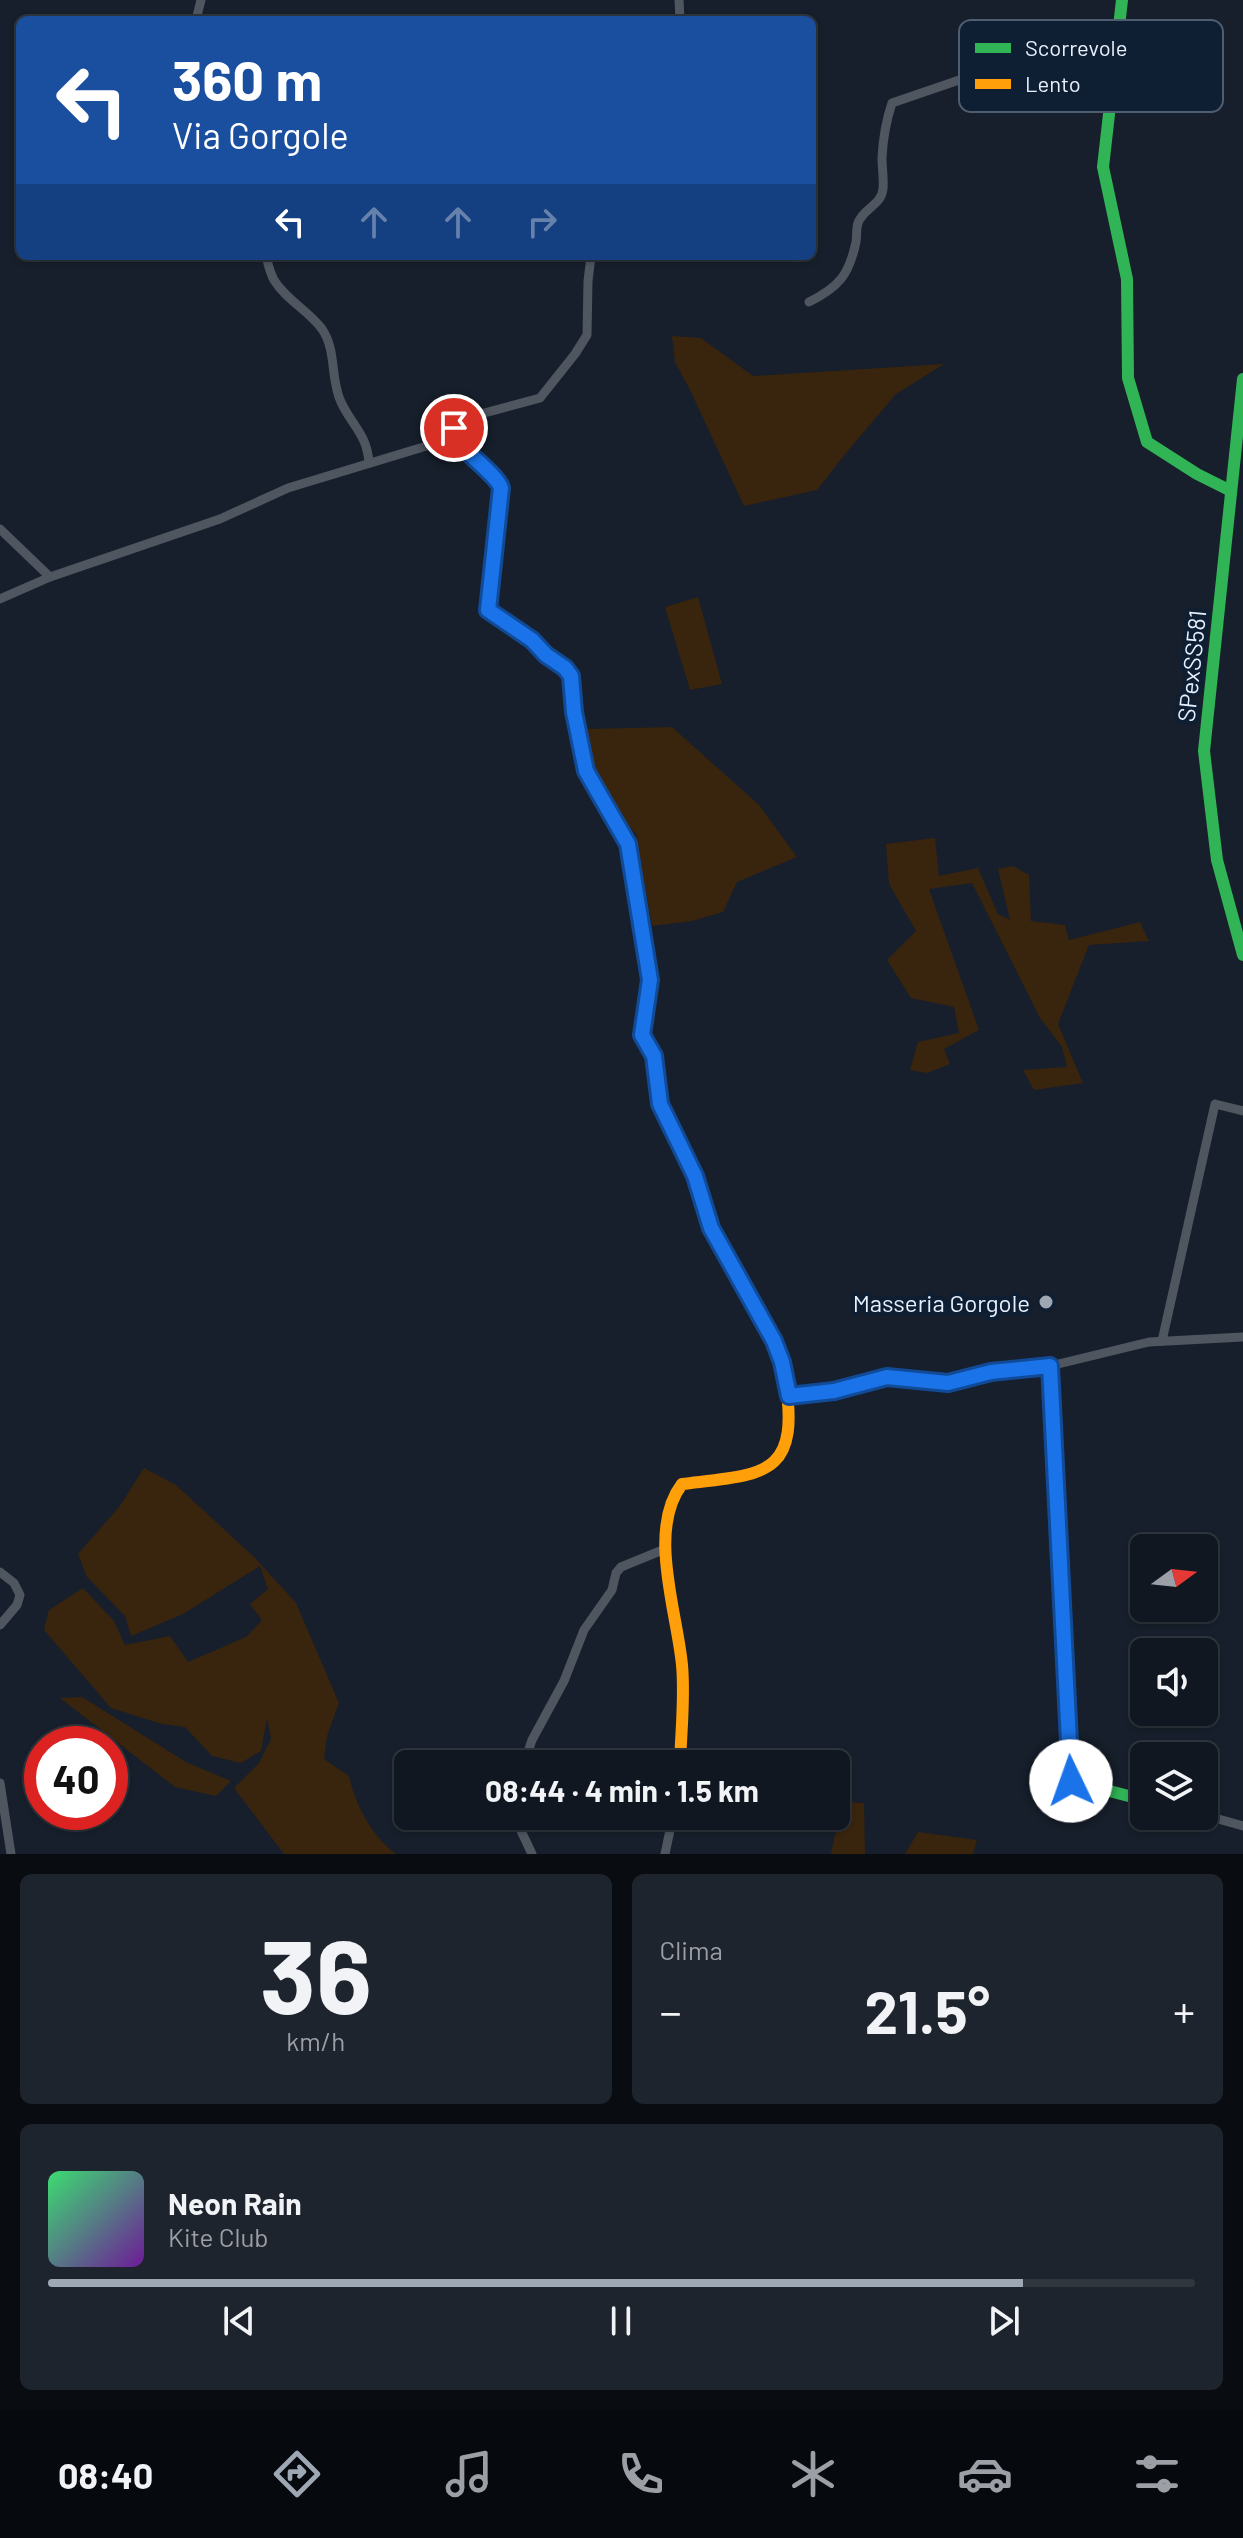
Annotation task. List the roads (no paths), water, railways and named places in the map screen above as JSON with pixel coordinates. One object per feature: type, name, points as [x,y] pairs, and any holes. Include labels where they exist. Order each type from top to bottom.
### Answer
[{"type":"street","points":[[1120,20],[1122,0]]},
{"type":"street","points":[[809,302],[832,291],[841,280],[852,255],[858,222],[865,212],[879,202],[883,190],[884,133],[892,103],[959,80]]},
{"type":"street","points":[[1110,112],[1103,167],[1127,279],[1128,378],[1147,442],[1197,474],[1231,491]]},
{"type":"street","points":[[267,260],[273,279],[325,333],[332,351],[341,401],[366,441],[369,463]]},
{"type":"street","points":[[591,260],[587,335],[575,354],[540,398],[461,421],[454,428],[453,438],[479,466],[495,476],[501,488],[488,610],[532,640],[571,676],[574,712],[586,771],[628,844],[650,980],[642,1035],[654,1056],[660,1104],[695,1176],[711,1228],[774,1341],[789,1396],[789,1428],[775,1463],[754,1475],[682,1484],[676,1488],[667,1512],[665,1549],[683,1667],[680,1750]]},
{"type":"street","name":"SPexSS581","points":[[1243,379],[1204,751],[1217,860],[1243,955]]},
{"type":"street","points":[[0,599],[50,577],[220,519],[288,488],[453,438]]},
{"type":"street","points":[[0,529],[50,577]]},
{"type":"street","points":[[1162,1341],[1215,1104],[1243,1111]]},
{"type":"street","points":[[789,1396],[834,1391],[887,1377],[948,1383],[991,1372],[1050,1366],[1162,1341],[1243,1337]]},
{"type":"street","points":[[1050,1366],[1071,1781],[1130,1796]]},
{"type":"street","points":[[529,1750],[564,1681],[584,1630],[612,1590],[616,1573],[621,1567],[665,1549]]},
{"type":"street","points":[[0,1572],[14,1583],[20,1595],[17,1605],[0,1625]]},
{"type":"street","points":[[0,1783],[11,1854]]},
{"type":"street","points":[[1218,1819],[1243,1826]]},
{"type":"street","points":[[521,1830],[532,1854]]},
{"type":"street","points":[[665,1854],[670,1830]]},
{"type":"place","name":"Masseria Gorgole","points":[[1046,1302]]}]
